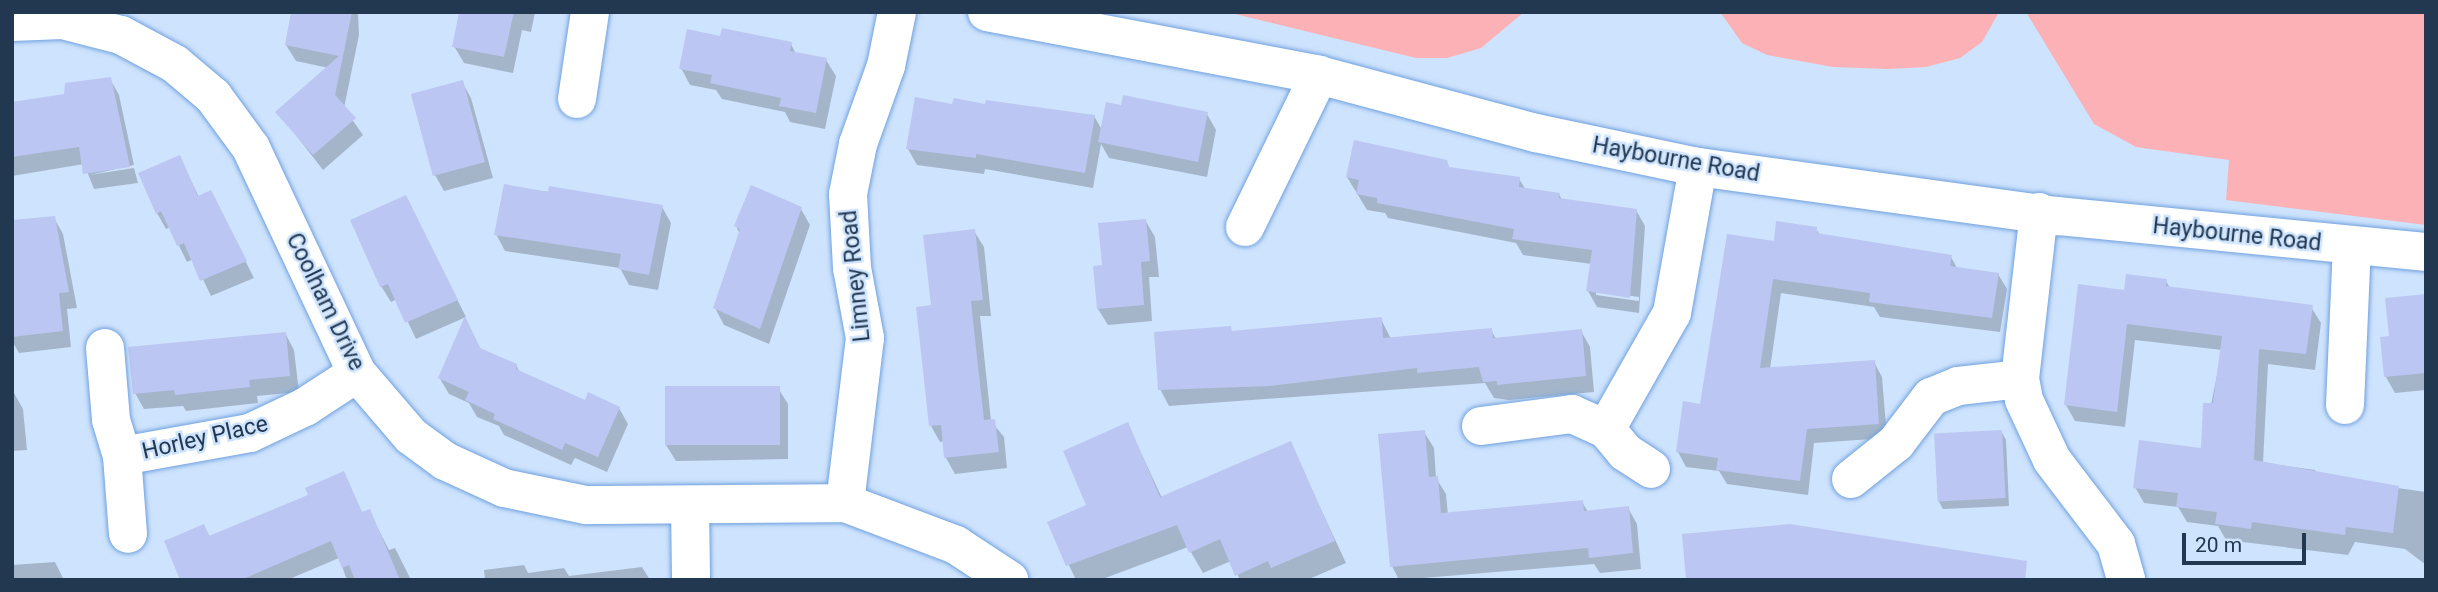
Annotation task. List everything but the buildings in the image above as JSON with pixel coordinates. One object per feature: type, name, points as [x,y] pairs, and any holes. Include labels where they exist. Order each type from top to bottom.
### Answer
[{"type":"street","points":[[577,99],[590,12]]},
{"type":"street","name":"Limney Road","points":[[845,503],[865,338],[852,268],[848,194],[858,144],[886,66],[897,12]]},
{"type":"street","name":"Haybourne Road","points":[[987,12],[1319,75],[1536,133],[1698,167],[2039,212],[2352,247],[2426,252]]},
{"type":"street","name":"Coolham Drive","points":[[12,22],[63,20],[121,36],[175,64],[214,96],[251,148],[357,373],[411,436],[430,451],[504,488],[586,505],[845,503],[957,545],[1009,580]]},
{"type":"street","points":[[1245,227],[1319,75]]},
{"type":"street","points":[[1606,429],[1672,313],[1698,167]]},
{"type":"street","points":[[2039,212],[2020,379],[2027,415],[2041,441],[2116,544],[2126,580]]},
{"type":"street","name":"Haybourne Road","points":[[2345,405],[2352,247]]},
{"type":"street","name":"Horley Place","points":[[105,348],[111,419],[122,456],[128,534]]},
{"type":"street","name":"Horley Place","points":[[122,456],[250,433],[305,407],[357,373]]},
{"type":"street","points":[[1852,479],[1896,443],[1931,397],[1958,386],[2020,379]]},
{"type":"street","points":[[1481,426],[1572,414],[1606,429],[1625,452],[1651,469]]},
{"type":"street","points":[[690,505],[691,580]]},
{"type":"shaded area","points":[[1227,12],[1524,12],[1481,48],[1447,58],[1416,58]]},
{"type":"shaded area","points":[[1720,12],[1999,12],[1982,42],[1960,58],[1926,67],[1888,69],[1833,67],[1767,55],[1742,43]]},
{"type":"shaded area","points":[[2026,12],[2426,12],[2426,225],[2226,200],[2229,160],[2136,147],[2094,124]]}]
